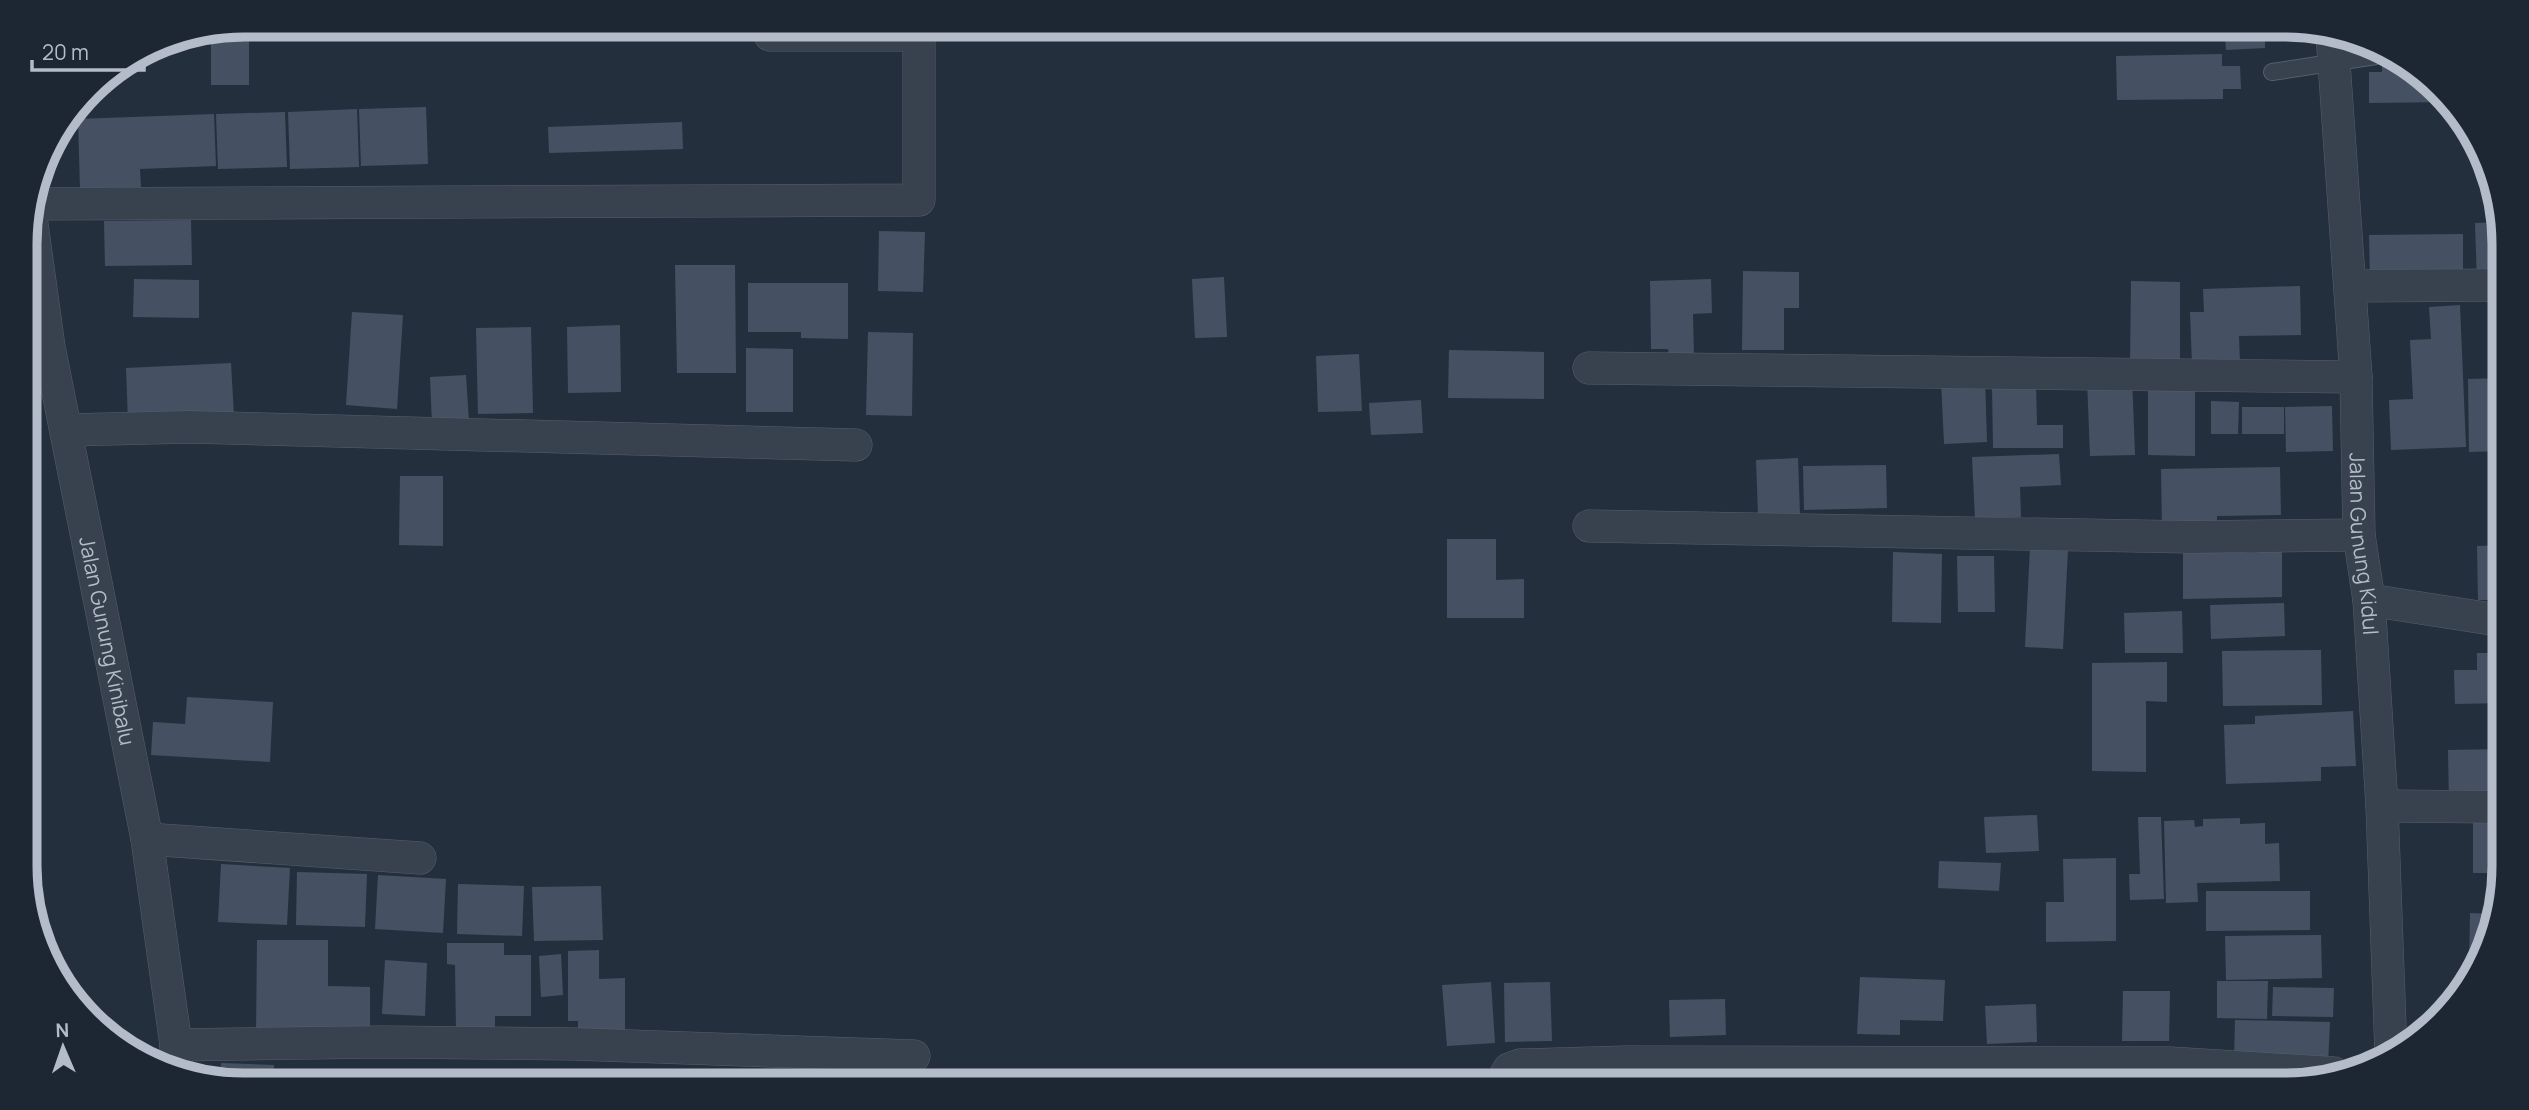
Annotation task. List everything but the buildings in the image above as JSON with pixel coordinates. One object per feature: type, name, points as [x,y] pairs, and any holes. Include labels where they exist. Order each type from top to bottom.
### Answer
[{"type":"street","points":[[41,204],[919,200],[919,37]]},
{"type":"street","name":"Jalan Gunung Kidul","points":[[2333,48],[2356,377],[2359,535],[2369,600],[2382,806],[2391,1044]]},
{"type":"street","name":"Jalan Gunung Kinibalu","points":[[37,251],[44,292],[48,347],[67,430],[146,839],[176,1059]]},
{"type":"street","points":[[2350,286],[2492,285]]},
{"type":"street","points":[[1589,368],[2356,377]]},
{"type":"street","points":[[67,430],[190,427],[856,445]]},
{"type":"street","points":[[1589,526],[2191,537],[2359,535]]},
{"type":"street","points":[[2369,600],[2492,619]]},
{"type":"street","points":[[2382,806],[2492,807]]},
{"type":"street","points":[[146,839],[420,858]]},
{"type":"street","points":[[176,1059],[382,1042],[573,1044],[914,1056]]},
{"type":"street","points":[[1507,1073],[1509,1069],[1520,1065],[1626,1062],[2170,1063],[2309,1071]]},
{"type":"lane","points":[[2272,72],[2333,48],[2367,54]]}]
